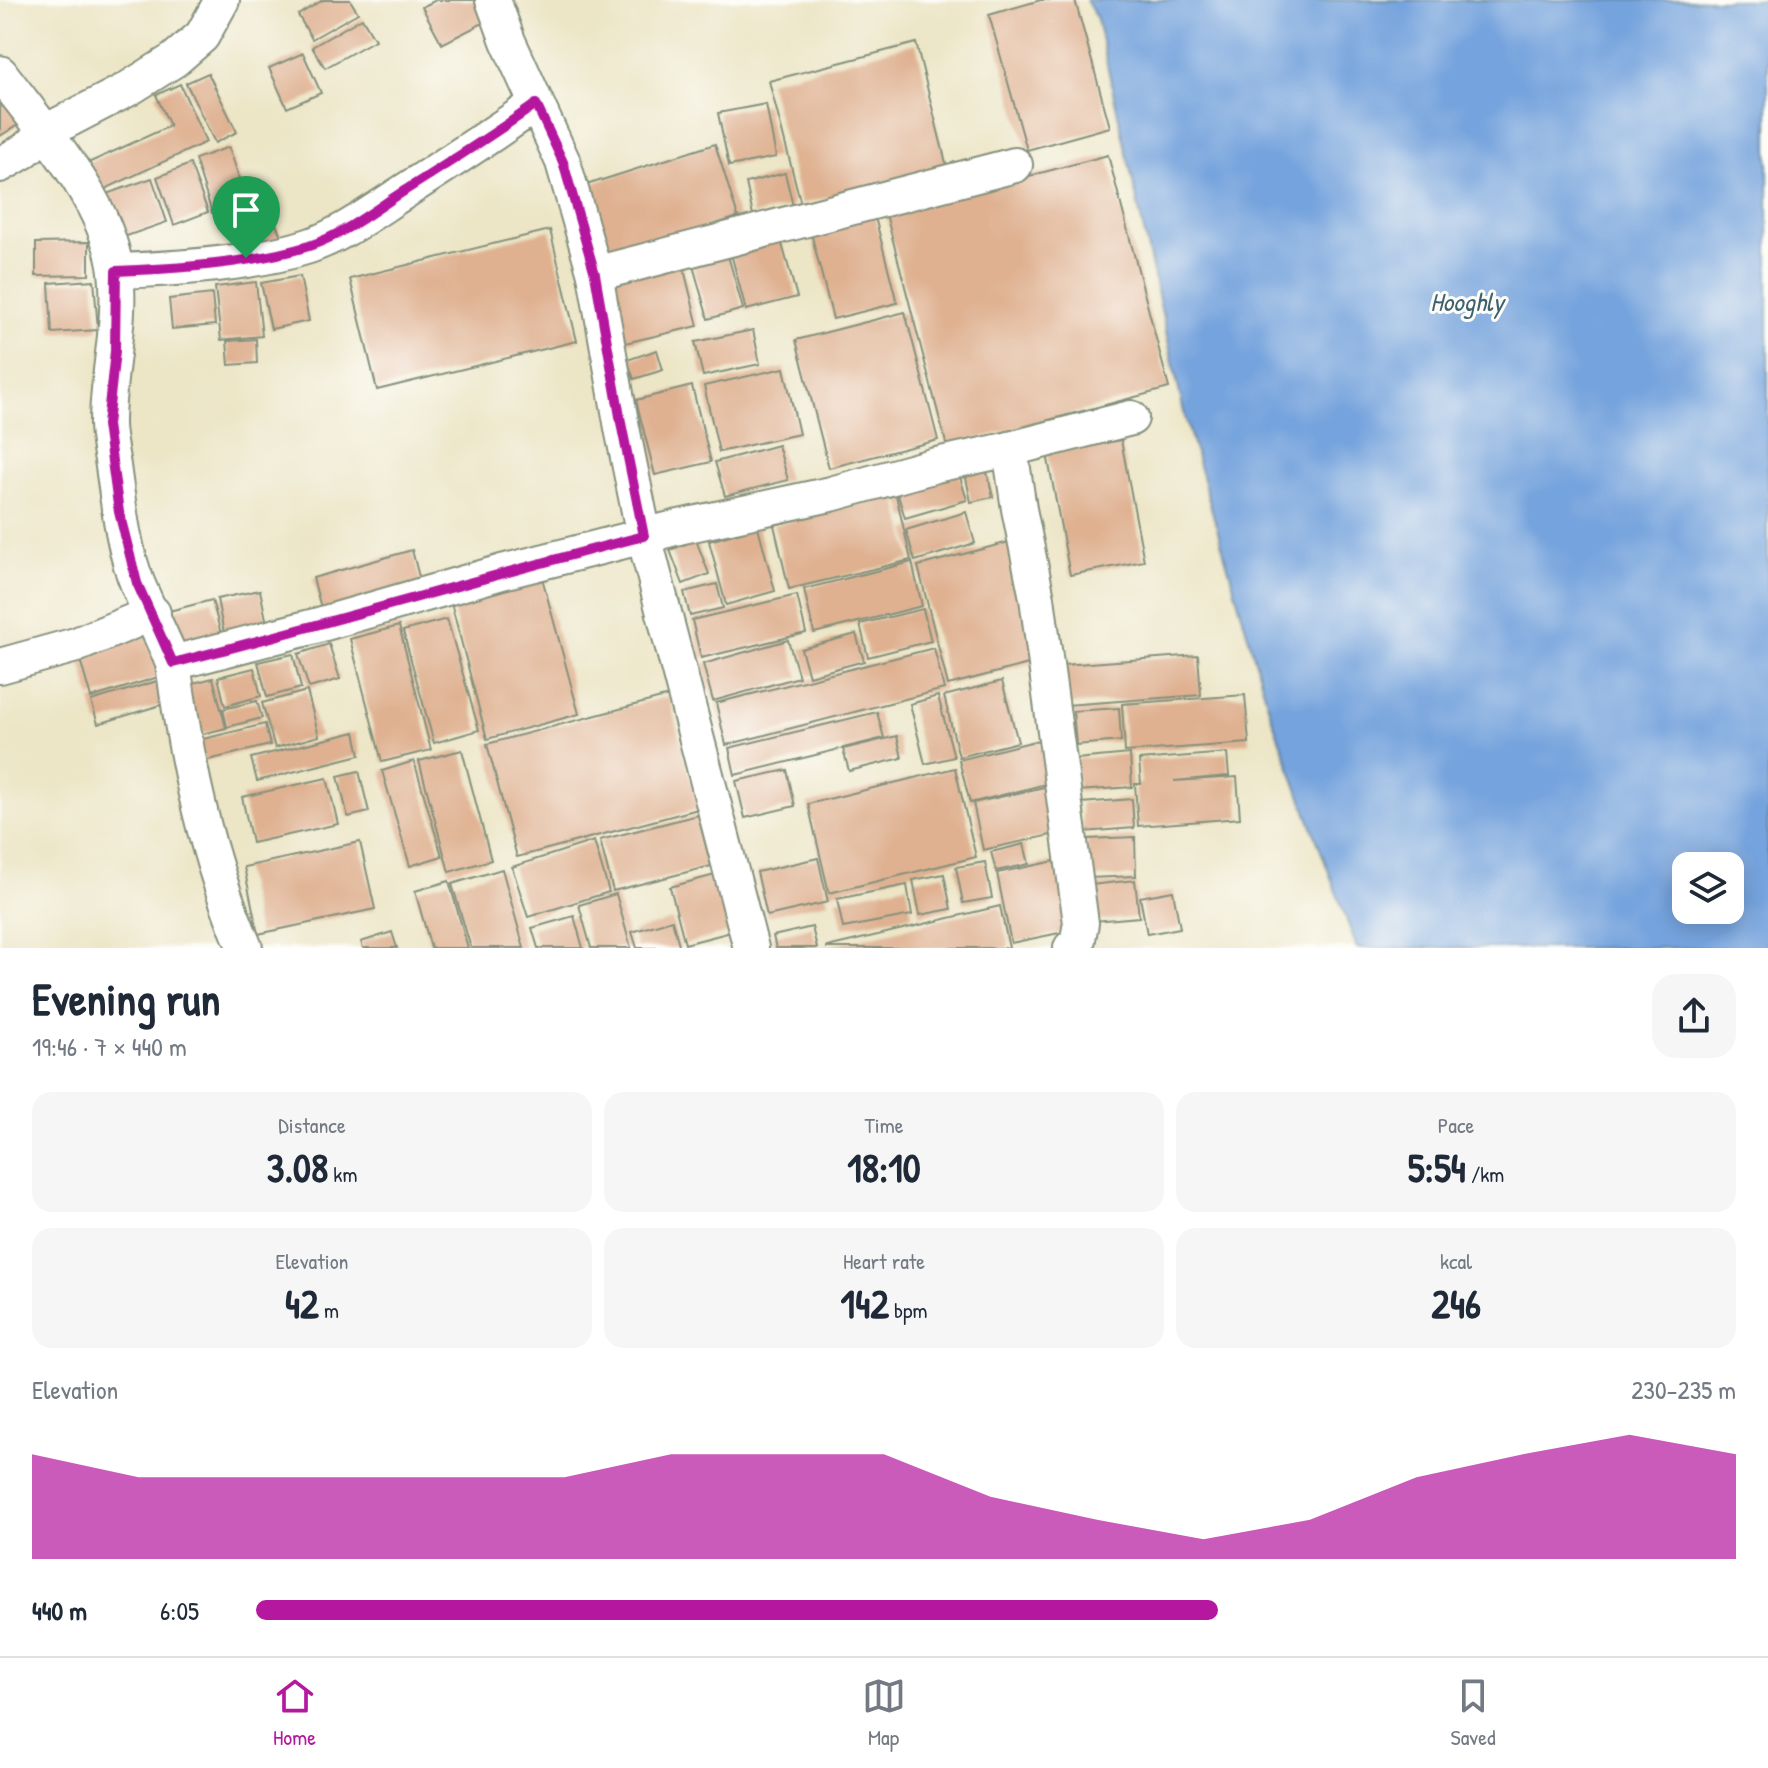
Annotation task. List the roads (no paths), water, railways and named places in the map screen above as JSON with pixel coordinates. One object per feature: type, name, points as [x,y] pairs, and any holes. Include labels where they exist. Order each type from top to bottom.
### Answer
[{"type":"street","points":[[0,165],[24,151],[47,131],[128,89],[174,60],[202,36],[222,0]]},
{"type":"street","points":[[493,0],[563,162],[595,274],[644,536],[751,948]]},
{"type":"street","points":[[0,73],[47,131],[95,210],[116,271],[115,351],[107,425],[119,512],[137,583],[173,663],[179,711],[206,839],[231,916],[245,948]]},
{"type":"street","points":[[116,271],[165,269],[310,246],[354,223],[480,144],[536,104]]},
{"type":"street","points":[[595,274],[1015,165]]},
{"type":"street","points":[[173,663],[329,623],[502,572],[831,494],[1131,418]]},
{"type":"street","points":[[1010,449],[1037,598],[1081,923],[1077,944],[1071,948]]},
{"type":"street","points":[[0,666],[76,645],[153,613]]},
{"type":"water","name":"Hooghly","points":[[1086,0],[1768,0],[1768,948],[1357,948],[1272,719],[1185,417],[1097,19]]}]
